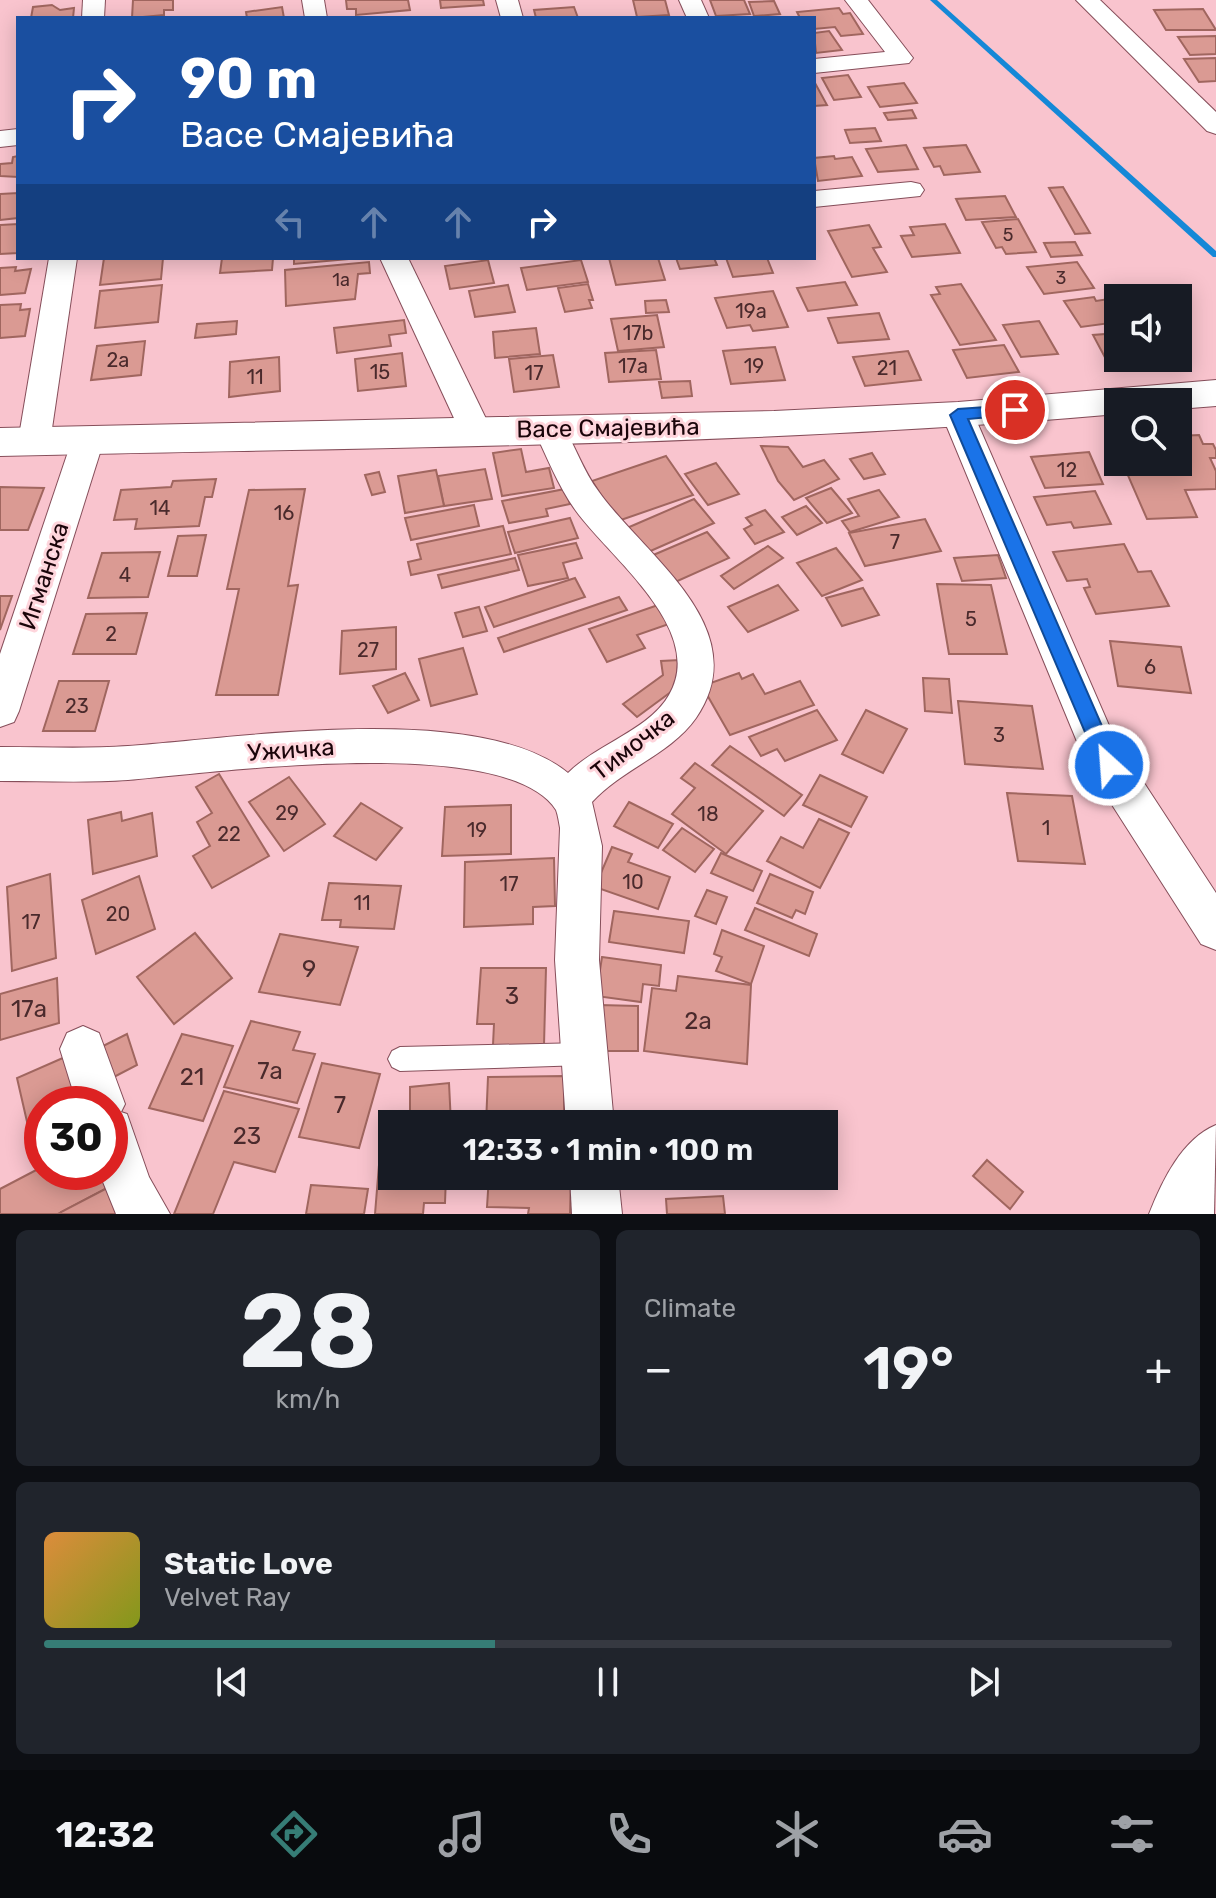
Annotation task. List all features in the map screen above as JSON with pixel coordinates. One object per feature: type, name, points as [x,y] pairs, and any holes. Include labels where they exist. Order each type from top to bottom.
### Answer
[{"type":"street","points":[[816,66],[901,58],[856,0]]},
{"type":"street","points":[[1087,0],[1216,126]]},
{"type":"street","points":[[816,199],[911,190]]},
{"type":"street","points":[[17,442],[62,260]]},
{"type":"street","points":[[395,260],[475,429]]},
{"type":"street","name":"Васе Смајевића","points":[[17,442],[475,429],[550,430],[958,415],[1216,393]]},
{"type":"street","points":[[958,415],[1098,744],[1128,797],[1216,930]]},
{"type":"street","name":"Тимочка","points":[[550,430],[587,501],[669,598],[689,626],[698,650],[695,675],[684,704],[665,725],[600,768],[570,798],[579,821],[576,935],[589,1110]]},
{"type":"street","name":"Игманска","points":[[0,711],[88,440]]},
{"type":"street","name":"Ужичка","points":[[0,764],[127,763],[371,745],[452,751],[509,763],[545,775],[570,798]]},
{"type":"street","points":[[83,1049],[95,1086]]},
{"type":"street","points":[[1179,1214],[1216,1155]]},
{"type":"street","points":[[128,1187],[145,1214]]},
{"type":"street","points":[[595,1190],[597,1214]]},
{"type":"lane","points":[[400,1059],[584,1054]]},
{"type":"building","points":[[133,0],[173,0],[173,10],[164,10],[164,15],[132,16]]},
{"type":"building","points":[[346,0],[408,0],[410,10],[356,15],[356,9],[347,9]]},
{"type":"building","points":[[440,0],[483,0],[484,5],[441,8]]},
{"type":"building","points":[[633,0],[665,0],[669,15],[637,16]]},
{"type":"building","points":[[710,0],[744,0],[750,14],[716,16]]},
{"type":"building","points":[[774,1],[780,14],[754,16],[749,2]]},
{"type":"building","points":[[52,5],[60,10],[74,8],[73,16],[31,16],[33,7]]},
{"type":"building","points":[[282,7],[284,16],[247,16],[246,12]]},
{"type":"building","points":[[574,7],[577,16],[536,16],[534,10]]},
{"type":"building","points":[[839,8],[843,14],[850,13],[863,34],[841,36],[835,27],[816,29],[816,16],[799,16],[797,12]]},
{"type":"building","points":[[1203,9],[1216,30],[1166,30],[1154,10]]},
{"type":"building","points":[[829,31],[842,50],[816,53],[816,33]]},
{"type":"building","points":[[1216,36],[1216,54],[1190,55],[1178,37]]},
{"type":"building","points":[[1216,58],[1216,81],[1199,82],[1184,59]]},
{"type":"building","points":[[848,75],[861,97],[834,100],[822,78]]},
{"type":"building","points":[[904,83],[917,103],[880,107],[868,87]]},
{"type":"building","points":[[816,85],[827,105],[816,106]]},
{"type":"building","points":[[912,110],[916,118],[888,120],[884,113]]},
{"type":"building","points":[[875,128],[881,141],[850,143],[845,130]]},
{"type":"building","points":[[906,145],[918,169],[878,172],[866,149]]},
{"type":"building","points":[[966,145],[980,172],[944,175],[940,166],[934,167],[924,148]]},
{"type":"building","points":[[16,156],[16,177],[0,176],[0,164],[12,163]]},
{"type":"building","points":[[852,157],[862,176],[818,181],[816,158]]},
{"type":"building","points":[[1063,187],[1090,233],[1075,234],[1049,188]]},
{"type":"building","points":[[16,193],[16,218],[0,220],[0,194]]},
{"type":"building","points":[[1005,196],[1016,217],[966,220],[956,199]]},
{"type":"building","points":[[1018,219],[1036,252],[1006,254],[1002,247],[996,248],[982,222]]},
{"type":"building","points":[[16,224],[16,253],[0,254],[0,225]]},
{"type":"building","points":[[945,224],[960,253],[912,257],[901,236],[914,235],[910,227]]},
{"type":"building","points":[[869,225],[881,247],[873,248],[887,272],[852,277],[828,231]]},
{"type":"building","points":[[1075,242],[1082,255],[1051,257],[1044,243]]},
{"type":"building","points":[[104,260],[163,260],[161,279],[100,285]]},
{"type":"building","points":[[222,260],[273,260],[272,270],[220,273]]},
{"type":"building","points":[[294,260],[337,260],[294,264]]},
{"type":"building","points":[[488,260],[494,283],[450,289],[445,266]]},
{"type":"building","points":[[581,260],[588,282],[527,290],[521,268]]},
{"type":"building","points":[[610,260],[659,260],[665,280],[616,285]]},
{"type":"building","points":[[677,260],[715,260],[717,265],[680,269]]},
{"type":"building","points":[[727,260],[768,260],[773,273],[733,277]]},
{"type":"building","points":[[369,262],[370,273],[358,274],[355,299],[286,306],[285,270]]},
{"type":"building","points":[[1077,262],[1094,288],[1044,294],[1027,267]]},
{"type":"building","points":[[16,267],[15,271],[31,269],[25,293],[0,295],[0,268]]},
{"type":"building","points":[[845,282],[857,305],[808,311],[797,288]]},
{"type":"building","points":[[588,284],[592,308],[565,312],[558,288]]},
{"type":"building","points":[[961,284],[996,340],[960,345],[931,295],[940,294],[936,287]]},
{"type":"building","points":[[162,285],[158,322],[95,328],[100,291]]},
{"type":"building","points":[[508,285],[515,312],[475,317],[469,291]]},
{"type":"building","points":[[773,291],[788,327],[753,331],[750,325],[727,328],[715,298]]},
{"type":"building","points":[[1094,297],[1096,301],[1104,300],[1104,324],[1081,327],[1064,301]]},
{"type":"building","points":[[666,300],[669,312],[646,313],[645,301]]},
{"type":"building","points":[[21,304],[20,310],[30,309],[25,336],[0,338],[0,305]]},
{"type":"building","points":[[879,313],[889,339],[838,343],[828,318]]},
{"type":"building","points":[[657,315],[664,347],[618,351],[611,319]]},
{"type":"building","points":[[404,320],[406,333],[389,335],[391,346],[337,353],[334,328]]},
{"type":"building","points":[[237,321],[236,334],[195,338],[197,324]]},
{"type":"building","points":[[1039,321],[1058,354],[1021,357],[1003,325]]},
{"type":"building","points":[[536,328],[540,354],[495,358],[493,332]]},
{"type":"building","points":[[1104,334],[1104,356],[1093,335]]},
{"type":"building","points":[[145,341],[141,375],[91,380],[97,346]]},
{"type":"building","points":[[1004,345],[1019,372],[967,378],[953,350]]},
{"type":"building","points":[[775,347],[785,380],[731,384],[723,351]]},
{"type":"building","points":[[656,350],[661,379],[609,382],[605,353]]},
{"type":"building","points":[[908,351],[921,380],[865,386],[853,357]]},
{"type":"building","points":[[402,353],[406,386],[358,391],[355,359]]},
{"type":"building","points":[[553,355],[559,387],[514,392],[509,359]]},
{"type":"building","points":[[279,357],[280,391],[229,397],[230,362]]},
{"type":"building","points":[[690,381],[692,396],[662,398],[659,382]]},
{"type":"building","points":[[1192,435],[1199,435],[1203,444],[1213,444],[1216,450],[1216,458],[1210,458],[1216,471],[1216,489],[1185,490],[1197,517],[1147,519],[1128,476],[1192,476]]},
{"type":"building","points":[[761,446],[788,447],[803,467],[824,460],[839,479],[794,500],[778,481]]},
{"type":"building","points":[[521,449],[526,472],[549,468],[554,488],[502,496],[493,453]]},
{"type":"building","points":[[1089,452],[1103,484],[1045,488],[1031,457]]},
{"type":"building","points":[[872,453],[885,474],[864,479],[850,459]]},
{"type":"building","points":[[666,456],[693,495],[618,521],[592,481]]},
{"type":"building","points":[[716,463],[739,494],[708,505],[685,474]]},
{"type":"building","points":[[485,469],[492,499],[444,506],[438,476]]},
{"type":"building","points":[[436,470],[444,506],[405,513],[398,476]]},
{"type":"building","points":[[379,472],[385,492],[372,495],[365,475]]},
{"type":"building","points":[[216,479],[212,497],[205,497],[199,526],[135,529],[137,519],[114,520],[121,490],[171,487],[173,481]]},
{"type":"building","points":[[0,487],[44,488],[28,530],[0,530]]},
{"type":"building","points":[[831,488],[852,513],[827,523],[806,498]]},
{"type":"building","points":[[305,489],[288,586],[298,585],[278,695],[216,695],[239,589],[227,589],[249,490]]},
{"type":"building","points":[[565,489],[570,504],[546,509],[548,516],[509,523],[502,501]]},
{"type":"building","points":[[879,490],[899,517],[850,532],[842,521],[859,516],[848,499]]},
{"type":"building","points":[[1095,491],[1111,524],[1074,528],[1071,522],[1047,525],[1034,497]]},
{"type":"building","points":[[694,499],[714,523],[646,553],[627,528]]},
{"type":"building","points":[[474,505],[479,526],[411,540],[405,518]]},
{"type":"building","points":[[806,506],[822,523],[797,535],[782,517]]},
{"type":"building","points":[[765,510],[784,532],[755,544],[744,529],[752,525],[746,518]]},
{"type":"building","points":[[570,518],[578,538],[515,553],[508,532]]},
{"type":"building","points":[[925,519],[941,551],[865,566],[849,533]]},
{"type":"building","points":[[503,526],[511,554],[411,575],[408,562],[421,559],[417,544]]},
{"type":"building","points":[[707,532],[729,558],[673,583],[651,556]]},
{"type":"building","points":[[206,535],[197,576],[168,576],[178,536]]},
{"type":"building","points":[[576,543],[582,558],[563,563],[568,578],[528,586],[518,555]]},
{"type":"building","points":[[1124,544],[1138,572],[1151,571],[1169,606],[1096,614],[1084,588],[1090,587],[1087,579],[1067,581],[1053,552]]},
{"type":"building","points":[[768,546],[783,558],[734,589],[721,576]]},
{"type":"building","points":[[836,548],[862,580],[822,596],[797,563]]},
{"type":"building","points":[[160,552],[148,597],[88,598],[102,553]]},
{"type":"building","points":[[998,555],[1006,578],[962,581],[954,558]]},
{"type":"building","points":[[515,558],[519,570],[442,588],[438,575]]},
{"type":"building","points":[[575,578],[585,597],[494,627],[485,607]]},
{"type":"building","points":[[937,584],[991,585],[1007,654],[949,654]]},
{"type":"building","points":[[778,585],[798,610],[748,632],[728,607]]},
{"type":"building","points":[[863,588],[879,615],[842,626],[826,598]]},
{"type":"building","points":[[0,596],[12,596],[0,630]]},
{"type":"building","points":[[619,597],[627,610],[504,652],[498,638]]},
{"type":"building","points":[[658,605],[669,624],[637,635],[645,648],[607,662],[589,629]]},
{"type":"building","points":[[479,607],[487,631],[463,637],[455,613]]},
{"type":"building","points":[[147,613],[136,654],[73,654],[86,614]]},
{"type":"building","points":[[396,627],[396,669],[340,674],[342,631]]},
{"type":"building","points":[[1110,641],[1181,647],[1191,693],[1118,686]]},
{"type":"building","points":[[463,648],[477,694],[431,706],[419,659]]},
{"type":"building","points":[[680,660],[683,683],[637,717],[623,704],[663,675],[661,661]]},
{"type":"building","points":[[405,673],[419,700],[388,713],[373,686]]},
{"type":"building","points":[[739,673],[742,679],[753,674],[765,694],[800,681],[814,705],[730,735],[702,686]]},
{"type":"building","points":[[923,678],[949,679],[952,713],[925,711]]},
{"type":"building","points":[[59,681],[109,681],[95,731],[43,731]]},
{"type":"building","points":[[958,701],[1032,706],[1043,769],[965,764]]},
{"type":"building","points":[[817,710],[837,740],[785,761],[777,749],[761,756],[749,737]]},
{"type":"building","points":[[866,710],[907,729],[883,773],[842,754]]},
{"type":"building","points":[[730,746],[802,795],[784,816],[712,765]]},
{"type":"building","points":[[695,763],[763,811],[726,854],[672,814],[695,788],[681,778]]},
{"type":"building","points":[[219,774],[269,856],[212,888],[193,856],[210,846],[197,822],[212,813],[196,787]]},
{"type":"building","points":[[820,775],[867,797],[851,827],[803,805]]},
{"type":"building","points":[[289,777],[325,824],[284,851],[249,802]]},
{"type":"building","points":[[1007,793],[1072,796],[1085,864],[1018,861]]},
{"type":"building","points":[[629,802],[673,824],[658,848],[614,826]]},
{"type":"building","points":[[361,803],[402,828],[376,860],[334,836]]},
{"type":"building","points":[[511,805],[511,854],[442,856],[445,807]]},
{"type":"building","points":[[121,812],[122,821],[152,813],[157,856],[93,874],[88,820]]},
{"type":"building","points":[[819,819],[849,833],[820,888],[767,861],[781,837],[803,848]]},
{"type":"building","points":[[682,828],[714,849],[695,872],[663,850]]},
{"type":"building","points":[[612,847],[632,854],[628,862],[670,877],[658,909],[595,887]]},
{"type":"building","points":[[721,853],[762,871],[753,891],[711,873]]},
{"type":"building","points":[[554,858],[555,906],[533,907],[533,924],[464,927],[465,862]]},
{"type":"building","points":[[50,874],[56,958],[12,971],[7,887]]},
{"type":"building","points":[[770,874],[813,892],[805,914],[796,910],[792,918],[757,903]]},
{"type":"building","points":[[139,876],[155,929],[96,954],[82,900]]},
{"type":"building","points":[[329,883],[401,886],[394,929],[340,927],[341,920],[322,920]]},
{"type":"building","points":[[707,890],[727,897],[716,924],[695,916]]},
{"type":"building","points":[[755,908],[817,934],[809,956],[745,930]]},
{"type":"building","points":[[614,911],[689,921],[684,953],[609,942]]},
{"type":"building","points":[[722,930],[764,946],[751,984],[716,971],[722,957],[714,954]]},
{"type":"building","points":[[195,933],[232,978],[174,1024],[137,977]]},
{"type":"building","points":[[280,934],[358,947],[340,1005],[259,992]]},
{"type":"building","points":[[602,957],[661,965],[659,986],[643,984],[641,1002],[596,996]]},
{"type":"building","points":[[481,968],[546,968],[544,1045],[493,1045],[494,1024],[477,1024]]},
{"type":"building","points":[[678,976],[751,985],[747,1064],[644,1051],[652,988],[676,991]]},
{"type":"building","points":[[57,978],[59,1023],[0,1040],[0,994]]},
{"type":"building","points":[[599,1005],[638,1006],[638,1051],[597,1051]]},
{"type":"building","points":[[251,1021],[300,1032],[293,1050],[315,1054],[297,1103],[224,1087]]},
{"type":"building","points":[[127,1034],[137,1065],[110,1079],[99,1048]]},
{"type":"building","points":[[182,1034],[233,1046],[203,1121],[149,1108]]},
{"type":"building","points":[[72,1054],[80,1086],[24,1086],[24,1109],[17,1078]]},
{"type":"building","points":[[322,1063],[380,1074],[359,1148],[299,1137]]},
{"type":"building","points":[[564,1076],[564,1110],[487,1110],[488,1077]]},
{"type":"building","points":[[449,1083],[450,1110],[410,1110],[410,1087]]},
{"type":"building","points":[[224,1091],[299,1109],[275,1172],[234,1162],[213,1214],[174,1214]]},
{"type":"building","points":[[987,1160],[1023,1192],[1010,1209],[973,1176]]},
{"type":"building","points":[[24,1176],[24,1190],[103,1190],[58,1214],[0,1214],[0,1189]]},
{"type":"building","points":[[378,1177],[378,1190],[445,1190],[445,1203],[424,1203],[423,1214],[375,1214]]},
{"type":"building","points":[[311,1185],[368,1189],[364,1214],[306,1214]]},
{"type":"building","points":[[103,1190],[112,1190],[120,1214],[61,1214]]},
{"type":"building","points":[[488,1190],[571,1190],[570,1214],[528,1214],[529,1208],[487,1207]]},
{"type":"building","points":[[723,1196],[725,1214],[667,1214],[666,1199]]},
{"type":"waterway","points":[[933,0],[1216,255]]},
{"type":"route","points":[[1015,410],[958,415],[1109,765]]}]
